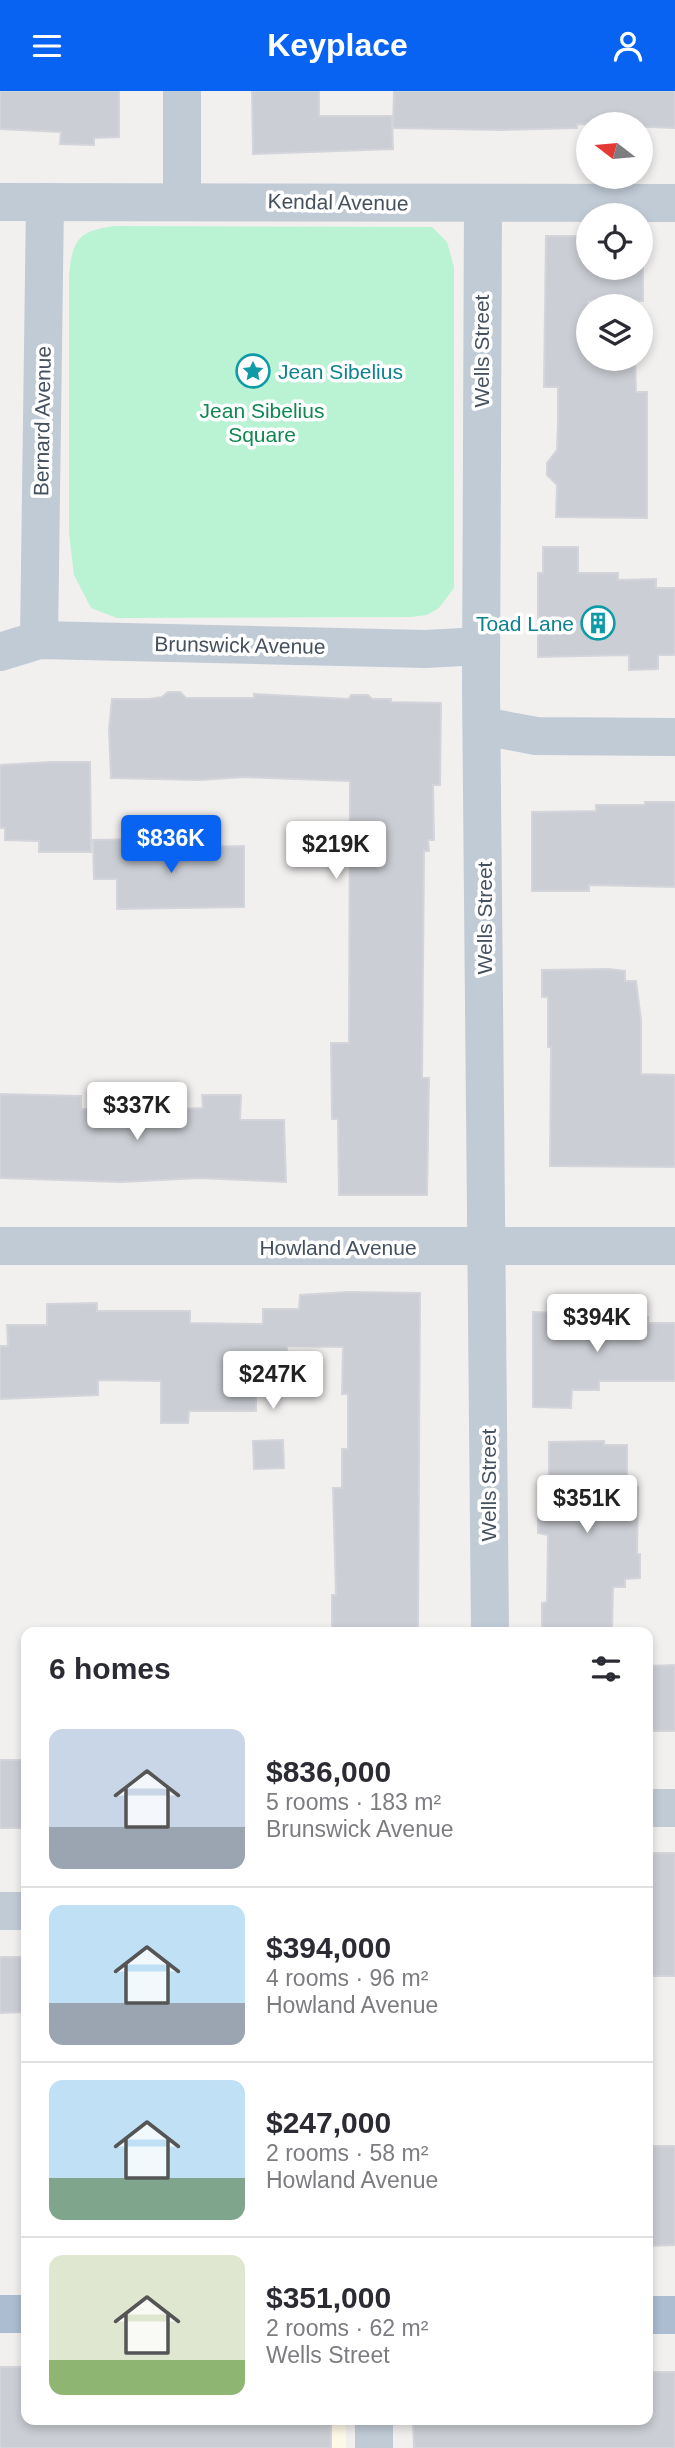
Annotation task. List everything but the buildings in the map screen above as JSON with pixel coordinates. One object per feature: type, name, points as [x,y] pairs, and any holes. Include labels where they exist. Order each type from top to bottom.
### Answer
[{"type":"main road","points":[[0,2314],[21,2314]]},
{"type":"main road","points":[[653,2315],[675,2315]]},
{"type":"street","points":[[182,91],[182,200]]},
{"type":"street","name":"Kendal Avenue","points":[[0,202],[182,200],[483,204],[675,203]]},
{"type":"street","name":"Bernard Avenue","points":[[39,640],[45,202]]},
{"type":"street","name":"Wells Street","points":[[483,204],[481,646],[490,1627]]},
{"type":"street","name":"Brunswick Avenue","points":[[0,652],[39,640],[412,648],[481,646]]},
{"type":"street","points":[[483,726],[536,736],[675,737]]},
{"type":"street","name":"Howland Avenue","points":[[0,1246],[675,1246]]},
{"type":"street","points":[[653,1808],[675,1808]]},
{"type":"street","points":[[0,1911],[21,1911]]},
{"type":"street","points":[[374,2425],[374,2448]]},
{"type":"shaded area","points":[[256,2425],[346,2425],[346,2448],[256,2448]]},
{"type":"green space","name":"Jean Sibelius Square","points":[[115,226],[432,227],[447,242],[454,267],[454,588],[439,608],[427,615],[411,617],[117,618],[91,608],[74,575],[69,534],[69,274],[73,252],[80,238],[93,231]]},
{"type":"place","name":"Jean Sibelius","points":[[253,371]]},
{"type":"place","name":"Toad Lane","points":[[598,623]]}]
